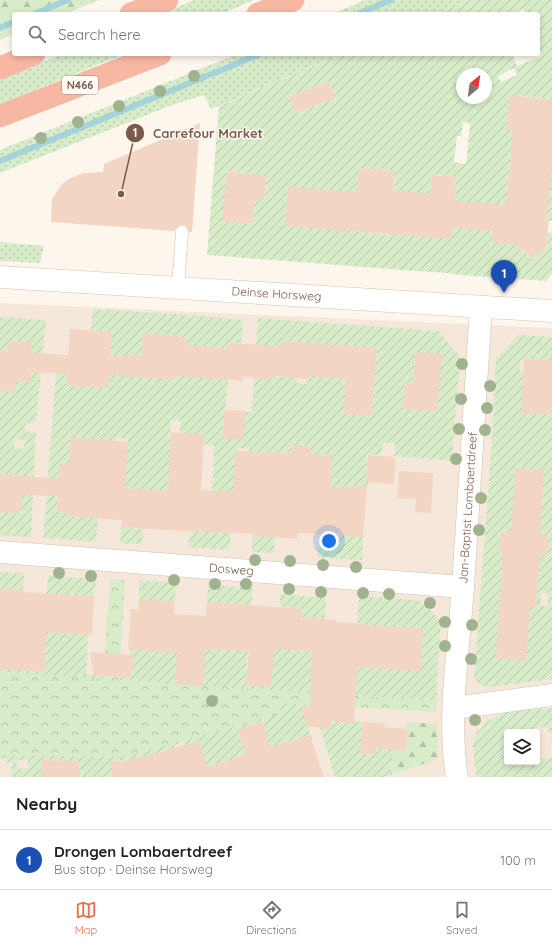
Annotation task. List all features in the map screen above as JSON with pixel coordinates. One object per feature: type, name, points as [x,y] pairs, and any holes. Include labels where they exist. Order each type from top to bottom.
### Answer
[{"type":"highway","points":[[136,12],[167,0]]},
{"type":"highway","points":[[263,12],[293,0]]},
{"type":"highway","points":[[0,68],[29,56]]},
{"type":"highway","name":"N466","points":[[0,116],[155,56]]},
{"type":"street","name":"Deinse Horsweg","points":[[0,277],[481,308],[552,311]]},
{"type":"street","name":"Jan-Baptist Lombaertdreef","points":[[452,776],[454,708],[481,308]]},
{"type":"street","name":"Dosweg","points":[[0,552],[463,587]]},
{"type":"street","points":[[454,708],[552,695]]},
{"type":"lane","points":[[178,288],[182,232]]},
{"type":"shaded area","points":[[0,303],[552,328],[552,777],[0,777]]},
{"type":"green space","points":[[0,0],[99,0],[70,12],[12,12],[12,35],[0,40]]},
{"type":"green space","points":[[194,0],[254,0],[226,12],[166,12]]},
{"type":"green space","points":[[365,0],[468,0],[440,12],[337,12]]},
{"type":"green space","points":[[468,0],[552,0],[552,100],[523,96],[510,98],[506,129],[552,135],[552,156],[511,152],[507,192],[552,173],[552,221],[496,214],[492,241],[508,244],[520,238],[519,250],[526,251],[529,256],[535,256],[537,252],[545,253],[547,239],[545,232],[551,233],[552,228],[552,274],[546,281],[207,255],[219,106],[336,56],[513,56],[517,66],[542,56],[540,50],[540,12],[524,12],[523,9],[516,12],[440,12]],"holes":[[[514,68],[517,75],[501,82],[498,76]],[[329,82],[335,98],[295,113],[289,96]],[[463,122],[470,123],[466,164],[454,162],[457,136],[461,136]],[[359,168],[395,171],[389,235],[354,231]],[[227,171],[247,173],[246,181],[254,175],[267,176],[264,199],[254,199],[252,224],[223,221]],[[432,175],[456,177],[450,239],[430,194]],[[288,187],[325,229],[286,226]]]},
{"type":"green space","points":[[58,56],[119,56],[0,104],[0,79]]},
{"type":"green space","points":[[232,56],[336,56],[211,109],[204,95],[172,105],[0,173],[0,150]]},
{"type":"green space","points":[[0,242],[44,246],[40,263],[0,261]]},
{"type":"green space","points":[[93,309],[243,320],[241,344],[228,343],[227,349],[200,346],[228,380],[223,433],[243,435],[245,411],[252,412],[258,318],[439,331],[460,357],[452,461],[394,456],[395,444],[383,443],[381,455],[367,454],[367,488],[353,487],[323,493],[331,473],[332,455],[311,454],[310,446],[293,445],[292,450],[297,450],[297,453],[283,452],[281,470],[260,452],[237,448],[234,496],[212,495],[214,445],[183,443],[171,445],[168,491],[124,488],[128,439],[116,438],[116,441],[103,440],[103,443],[82,465],[60,463],[58,490],[55,492],[55,497],[58,499],[57,512],[69,513],[69,516],[98,518],[96,542],[43,538],[57,362],[67,363],[66,385],[108,388],[112,332],[91,330]],"holes":[[[143,333],[187,338],[185,361],[176,361],[174,380],[139,377],[140,355],[142,355]],[[284,341],[310,343],[307,384],[296,383],[297,378],[274,376],[267,379],[270,345],[280,346]],[[335,345],[377,348],[371,416],[344,413],[346,379],[332,377]],[[415,353],[441,354],[437,411],[403,409],[405,384],[413,384]],[[171,420],[181,421],[181,439],[169,438]]]},
{"type":"green space","points":[[0,317],[46,320],[36,423],[26,423],[25,431],[36,432],[31,537],[0,535],[0,512],[20,513],[24,476],[0,474],[0,391],[15,392],[16,381],[29,382],[30,372],[39,373],[41,354],[31,353],[32,342],[9,341],[8,352],[0,351]],"holes":[[[15,439],[25,440],[24,449],[14,448]]]},
{"type":"green space","points":[[518,335],[552,337],[552,360],[521,359],[520,372],[524,372],[522,413],[551,414],[552,404],[552,679],[491,687],[481,685],[474,678],[491,454],[496,359]],"holes":[[[516,468],[544,470],[542,506],[513,504]],[[501,532],[548,535],[547,555],[499,552]],[[541,593],[548,593],[548,606],[541,606]],[[500,603],[530,604],[526,660],[496,658]]]},
{"type":"green space","points":[[121,527],[143,529],[142,544],[120,543]]},
{"type":"green space","points":[[194,531],[231,533],[229,550],[188,547],[189,537]]},
{"type":"green space","points":[[320,535],[363,537],[362,560],[318,558]]},
{"type":"green space","points":[[253,536],[275,537],[274,553],[252,552]]},
{"type":"green space","points":[[0,572],[24,573],[23,590],[1,589]]},
{"type":"green space","points":[[48,576],[96,579],[94,596],[75,595],[73,593],[71,593],[71,595],[52,594],[50,632],[88,635],[86,674],[103,676],[103,679],[0,672],[0,627],[20,670],[44,671],[45,650],[43,649]]},
{"type":"green space","points":[[110,579],[125,580],[119,680],[437,701],[436,712],[281,703],[280,714],[122,757],[0,755],[0,672],[103,679]]},
{"type":"green space","points":[[139,580],[176,583],[175,602],[139,599]]},
{"type":"green space","points":[[208,585],[253,588],[251,605],[207,602]]},
{"type":"green space","points":[[280,594],[326,598],[325,619],[303,617],[301,615],[301,609],[280,607]]},
{"type":"green space","points":[[359,596],[414,600],[422,602],[441,621],[437,675],[437,701],[203,686],[204,649],[225,650],[225,645],[248,647],[246,685],[275,631],[277,649],[319,652],[356,640]],"holes":[[[378,626],[423,629],[420,671],[379,668],[380,648]],[[311,676],[325,677],[324,690],[311,689]]]},
{"type":"green space","points":[[179,643],[176,684],[119,680],[119,676],[131,677],[133,660],[130,659],[130,644]]},
{"type":"green space","points":[[281,703],[314,705],[315,707],[301,706],[312,739],[308,741],[306,736],[289,741],[270,753],[262,722],[238,729],[248,758],[226,761],[205,767],[185,742],[174,745],[182,771],[132,759],[111,761],[113,777],[81,777],[79,761],[42,760],[41,777],[11,777],[12,763],[6,763],[7,759],[0,758],[0,755],[122,757],[280,714]],"holes":[[[165,750],[168,762],[160,764],[157,753]],[[17,760],[28,760],[28,769],[16,768]]]},
{"type":"green space","points":[[552,708],[552,732],[549,733],[548,727],[533,729],[504,729],[504,765],[540,765],[540,760],[552,758],[552,777],[476,777],[473,747],[476,734],[488,721],[506,712]]},
{"type":"green space","points":[[337,719],[363,722],[360,753],[375,755],[376,748],[394,749],[390,772],[391,775],[383,777],[335,777],[320,728],[331,721],[336,722]]},
{"type":"green space","points":[[407,722],[437,724],[438,759],[391,775],[390,772],[394,749],[406,750]]},
{"type":"building","points":[[329,82],[335,98],[295,113],[289,96]]},
{"type":"building","points":[[510,95],[552,100],[552,173],[546,220],[549,220],[545,253],[537,252],[532,260],[526,251],[519,250],[519,245],[492,242],[493,231],[452,227],[451,239],[285,226],[288,187],[356,192],[359,168],[395,171],[393,190],[430,194],[432,175],[456,177],[454,201],[506,205],[513,130],[506,129]]},
{"type":"building","points":[[200,123],[192,232],[189,232],[186,226],[182,225],[176,228],[175,231],[51,222],[52,199],[62,184],[69,179],[83,173],[103,172],[104,164]]},
{"type":"building","points":[[227,171],[267,176],[264,200],[254,199],[252,224],[222,221]]},
{"type":"building","points":[[70,329],[112,332],[110,356],[142,355],[143,333],[187,338],[186,345],[227,349],[228,343],[280,346],[284,341],[377,348],[371,416],[344,413],[346,379],[308,376],[307,379],[274,376],[270,380],[243,377],[242,381],[175,376],[174,380],[109,375],[108,388],[66,385],[67,374],[30,372],[30,382],[16,381],[15,392],[0,391],[0,351],[8,352],[9,341],[32,342],[31,353],[68,355]]},
{"type":"building","points":[[415,352],[442,354],[437,411],[403,409],[405,383],[413,384]]},
{"type":"building","points":[[524,359],[552,360],[552,414],[522,413]]},
{"type":"building","points":[[224,410],[245,411],[243,440],[223,438]]},
{"type":"building","points":[[171,432],[204,435],[201,490],[233,492],[236,451],[292,453],[293,445],[310,446],[311,454],[332,455],[330,488],[367,486],[363,537],[298,533],[297,539],[253,536],[254,534],[121,527],[122,520],[68,516],[69,513],[57,512],[58,496],[22,495],[20,513],[0,512],[0,474],[59,479],[60,463],[69,464],[70,437],[128,442],[125,488],[168,491]]},
{"type":"building","points":[[368,455],[394,457],[394,459],[396,459],[394,484],[366,482]]},
{"type":"building","points":[[516,468],[544,470],[540,534],[548,535],[547,555],[540,555],[536,607],[530,607],[526,661],[496,658],[503,553],[499,553],[501,532],[511,532]]},
{"type":"building","points":[[399,471],[433,473],[431,513],[415,512],[416,499],[397,498]]},
{"type":"building","points":[[0,589],[23,590],[23,592],[94,596],[92,635],[46,632],[44,671],[0,669]]},
{"type":"building","points":[[139,599],[175,602],[174,614],[206,616],[207,602],[301,609],[301,615],[303,615],[303,617],[336,620],[337,622],[356,624],[423,629],[420,671],[357,667],[354,723],[331,721],[330,729],[307,726],[301,706],[310,707],[312,651],[274,649],[271,687],[246,685],[249,651],[205,649],[203,686],[176,684],[177,653],[128,649],[131,609],[138,610]]},
{"type":"building","points":[[90,652],[133,655],[131,677],[94,675]]},
{"type":"building","points":[[262,722],[270,747],[310,735],[324,777],[113,777],[110,761],[122,761],[199,741],[207,767],[246,755],[238,729]]},
{"type":"building","points":[[363,722],[385,723],[384,727],[407,729],[406,750],[376,748],[375,754],[360,753]]},
{"type":"building","points":[[42,760],[79,761],[80,777],[41,777]]},
{"type":"waterway","points":[[39,12],[68,0]]},
{"type":"waterway","points":[[362,12],[391,0]]},
{"type":"waterway","points":[[0,28],[12,23]]},
{"type":"waterway","points":[[0,161],[255,56]]},
{"type":"place","name":"Carrefour Market","points":[[121,194]]},
{"type":"place","name":"Drongen Lombaertdreef","points":[[504,293]]}]
